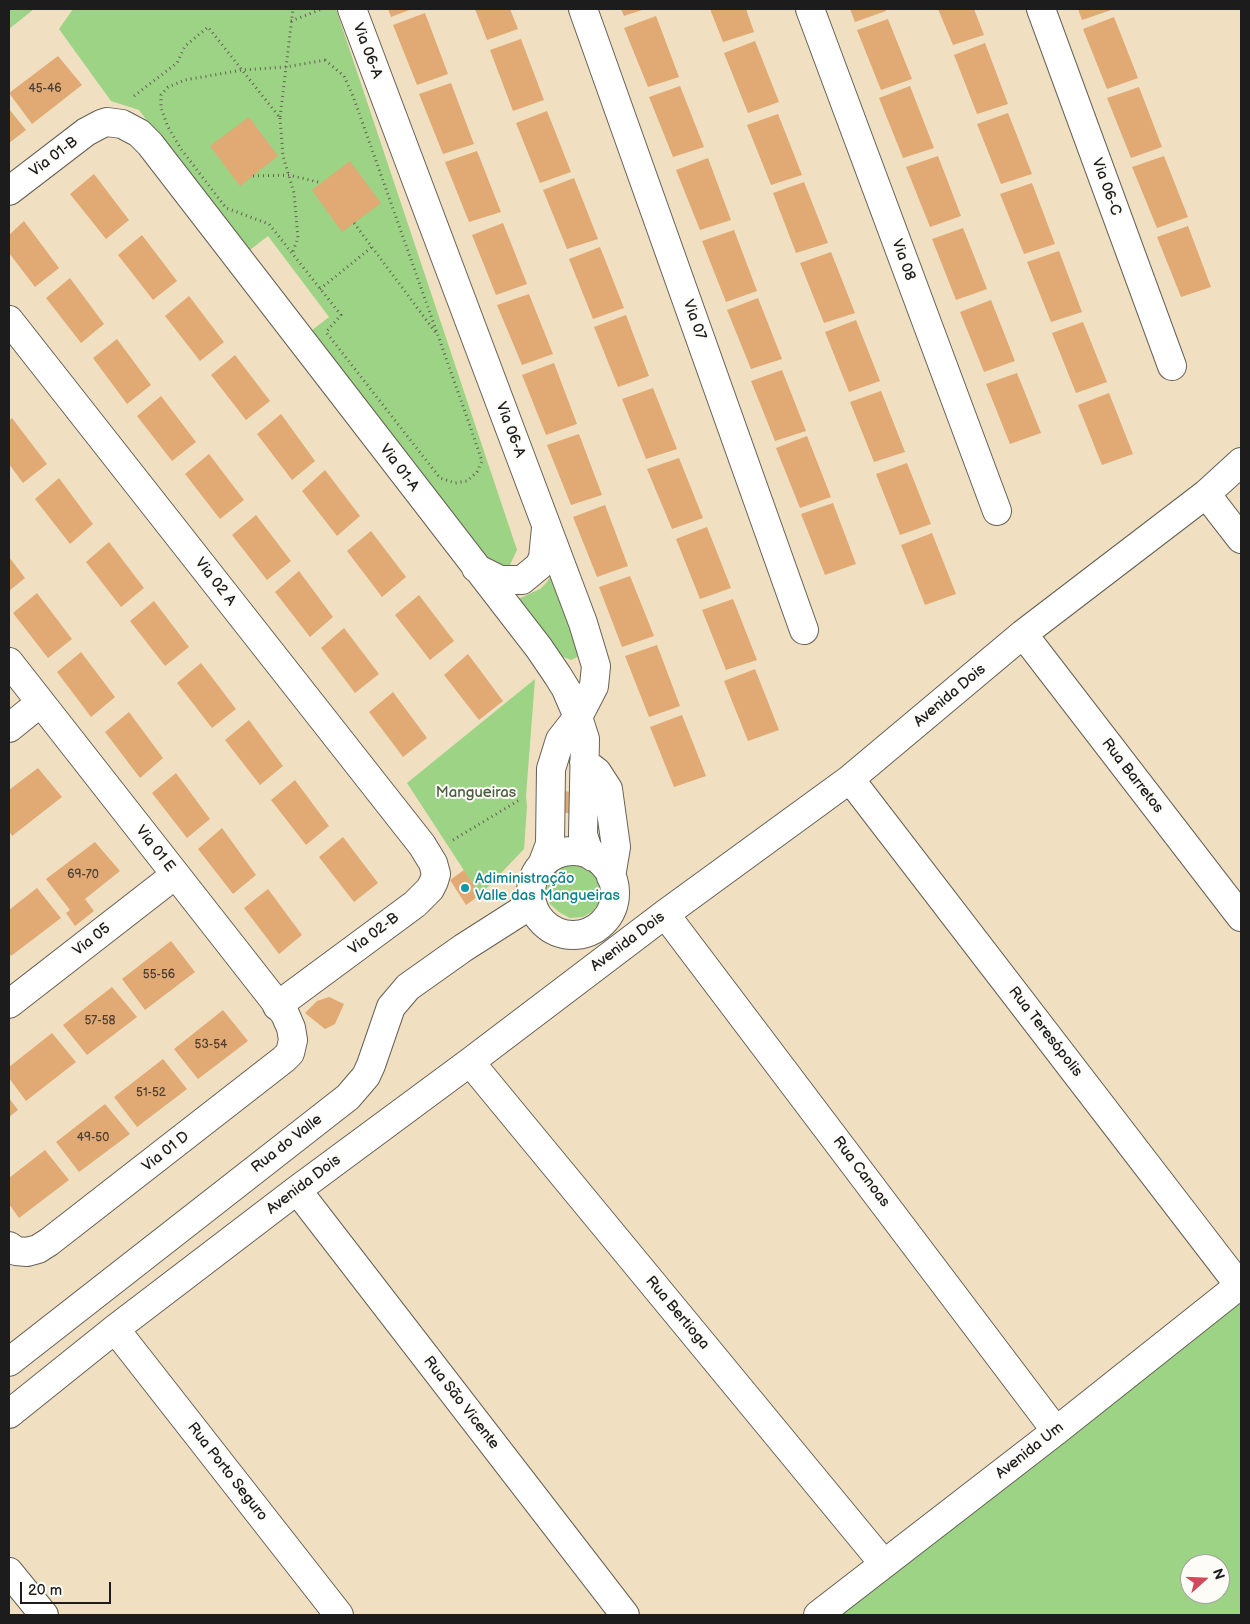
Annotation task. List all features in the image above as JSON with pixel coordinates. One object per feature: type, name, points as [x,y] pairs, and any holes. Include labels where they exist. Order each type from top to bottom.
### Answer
[{"type":"street","name":"Via 06-A","points":[[352,9],[583,623],[596,666],[594,686],[578,717]]},
{"type":"street","name":"Via 07","points":[[583,9],[804,630]]},
{"type":"street","name":"Via 08","points":[[810,9],[997,511]]},
{"type":"street","name":"Via 06-C","points":[[1041,9],[1172,366]]},
{"type":"street","name":"Via 01-A","points":[[101,124],[107,122],[122,124],[140,133],[150,144],[539,648],[566,689],[578,717]]},
{"type":"street","name":"Via 01-B","points":[[9,191],[86,132],[101,124]]},
{"type":"street","name":"Via 02 A","points":[[9,320],[426,850]]},
{"type":"street","name":"Avenida Dois","points":[[9,1414],[115,1329],[297,1190],[665,914],[850,779],[1023,634],[1206,494],[1241,462]]},
{"type":"street","points":[[1206,494],[1241,539]]},
{"type":"street","points":[[475,567],[500,580],[522,580],[539,566],[543,558],[546,527]]},
{"type":"street","name":"Rua Barretos","points":[[1023,634],[1241,917]]},
{"type":"street","name":"Via 01 E","points":[[9,662],[289,1021],[293,1040]]},
{"type":"street","points":[[9,728],[40,703]]},
{"type":"street","points":[[578,717],[585,739],[583,835],[587,847],[593,856],[605,866],[615,890],[614,904],[608,917],[598,927],[586,933],[573,936],[559,933],[547,927],[538,916],[532,904],[531,890],[534,876],[542,865],[550,844],[551,769],[560,740],[578,717]]},
{"type":"street","points":[[584,762],[597,772],[608,789],[616,847],[611,877]]},
{"type":"street","name":"Rua Teresópolis","points":[[850,779],[1240,1284]]},
{"type":"street","name":"Via 02-B","points":[[277,1006],[415,904],[430,889],[436,874],[433,862],[426,850]]},
{"type":"street","points":[[542,865],[566,852],[580,852],[593,856]]},
{"type":"street","name":"Via 05","points":[[9,1004],[175,875]]},
{"type":"street","name":"Rua do Valle","points":[[9,1362],[348,1097],[366,1076],[391,1007],[400,994],[422,976],[463,948],[532,904]]},
{"type":"street","name":"Rua Canoas","points":[[665,914],[1056,1431]]},
{"type":"street","name":"Via 01 D","points":[[18,1249],[42,1246],[68,1228],[284,1060],[293,1047],[293,1040]]},
{"type":"street","name":"Rua Bertioga","points":[[470,1062],[884,1564]]},
{"type":"street","name":"Rua São Vicente","points":[[297,1190],[625,1615]]},
{"type":"street","name":"Avenida Um","points":[[818,1615],[1056,1431],[1240,1284]]},
{"type":"street","name":"Rua Porto Seguro","points":[[115,1329],[339,1615]]},
{"type":"street","points":[[9,1572],[44,1615]]},
{"type":"path","points":[[292,254],[298,238],[294,193],[283,156],[280,118],[293,9]]},
{"type":"path","points":[[292,21],[322,9]]},
{"type":"path","points":[[101,124],[178,63],[185,46],[208,27],[280,118]]},
{"type":"path","points":[[325,60],[344,76],[353,96],[482,461],[477,472],[467,481],[455,483],[440,478],[326,332],[341,315],[269,224],[226,208],[181,150],[168,127],[161,108],[161,95],[168,87],[185,80],[242,70],[286,67],[325,60]]},
{"type":"path","points":[[252,176],[289,175],[322,183]]},
{"type":"path","points":[[354,223],[439,338]]},
{"type":"path","points":[[320,289],[372,247]]},
{"type":"path","points":[[426,850],[524,797]]},
{"type":"green space","points":[[9,9],[34,9],[9,29]]},
{"type":"green space","points":[[73,9],[336,9],[517,550],[509,567],[499,570],[482,561],[307,334],[329,317],[268,236],[246,253],[139,110],[111,101],[59,29]]},
{"type":"green space","points":[[554,570],[582,655],[571,660],[561,656],[518,599],[540,589]]},
{"type":"green space","name":"Mangueiras","points":[[535,679],[524,849],[480,895],[407,783]]},
{"type":"green space","points":[[567,861],[579,862],[587,866],[596,874],[601,886],[601,899],[593,911],[583,917],[570,918],[559,912],[550,904],[546,892],[548,872],[558,864]]},
{"type":"green space","points":[[1241,1280],[1241,1615],[809,1615]]},
{"type":"building","points":[[388,9],[412,9],[391,17]]},
{"type":"building","points":[[475,9],[510,9],[518,29],[487,40]]},
{"type":"building","points":[[621,9],[645,9],[624,16]]},
{"type":"building","points":[[710,9],[746,9],[754,32],[723,42]]},
{"type":"building","points":[[850,9],[885,9],[886,11],[855,22]]},
{"type":"building","points":[[938,9],[974,9],[984,35],[953,45]]},
{"type":"building","points":[[1078,9],[1114,9],[1082,20]]},
{"type":"building","points":[[425,13],[448,74],[417,85],[393,25]]},
{"type":"building","points":[[656,16],[679,77],[648,87],[624,28]]},
{"type":"building","points":[[1114,17],[1138,78],[1107,89],[1083,29]]},
{"type":"building","points":[[888,19],[912,79],[881,90],[857,30]]},
{"type":"building","points":[[521,39],[544,100],[513,111],[490,50]]},
{"type":"building","points":[[755,41],[779,102],[748,113],[724,53]]},
{"type":"building","points":[[985,43],[1008,104],[977,114],[954,55]]},
{"type":"building","points":[[58,56],[82,85],[32,124],[9,93]]},
{"type":"building","points":[[451,83],[474,144],[443,154],[419,94]]},
{"type":"building","points":[[680,86],[704,147],[673,157],[649,97]]},
{"type":"building","points":[[910,86],[934,148],[903,158],[879,98]]},
{"type":"building","points":[[1139,87],[1162,147],[1131,158],[1107,98]]},
{"type":"building","points":[[9,109],[26,130],[9,143]]},
{"type":"building","points":[[547,111],[571,172],[540,183],[516,123]]},
{"type":"building","points":[[1008,113],[1032,174],[1001,184],[977,124]]},
{"type":"building","points":[[778,114],[802,175],[771,185],[747,125]]},
{"type":"building","points":[[249,117],[278,156],[240,186],[210,146]]},
{"type":"building","points":[[477,151],[501,212],[469,222],[445,162]]},
{"type":"building","points":[[938,156],[961,216],[930,227],[906,167]]},
{"type":"building","points":[[1164,156],[1188,217],[1157,228],[1132,167]]},
{"type":"building","points":[[708,158],[731,220],[700,230],[676,170]]},
{"type":"building","points":[[350,161],[381,203],[342,232],[312,190]]},
{"type":"building","points":[[94,174],[129,220],[106,239],[70,194]]},
{"type":"building","points":[[574,178],[598,239],[567,249],[543,190]]},
{"type":"building","points":[[804,182],[828,243],[796,253],[773,193]]},
{"type":"building","points":[[1032,183],[1055,244],[1024,254],[1000,194]]},
{"type":"building","points":[[24,221],[59,268],[35,287],[9,253],[9,235]]},
{"type":"building","points":[[503,223],[527,284],[496,295],[472,235]]},
{"type":"building","points":[[1188,226],[1211,287],[1181,297],[1157,237]]},
{"type":"building","points":[[963,228],[987,289],[956,300],[932,239]]},
{"type":"building","points":[[734,230],[757,291],[726,302],[702,241]]},
{"type":"building","points":[[142,235],[177,281],[153,300],[118,255]]},
{"type":"building","points":[[600,247],[624,308],[593,319],[569,259]]},
{"type":"building","points":[[1059,251],[1082,312],[1051,322],[1027,262]]},
{"type":"building","points":[[831,252],[855,313],[824,323],[800,263]]},
{"type":"building","points":[[70,278],[104,324],[81,343],[46,298]]},
{"type":"building","points":[[529,294],[553,354],[522,365],[497,305]]},
{"type":"building","points":[[189,296],[224,342],[200,361],[165,316]]},
{"type":"building","points":[[758,298],[782,359],[751,369],[727,310]]},
{"type":"building","points":[[991,300],[1015,361],[984,372],[960,312]]},
{"type":"building","points":[[626,315],[649,376],[618,387],[594,327]]},
{"type":"building","points":[[856,320],[880,381],[849,392],[825,332]]},
{"type":"building","points":[[1083,322],[1107,382],[1076,393],[1052,333]]},
{"type":"building","points":[[117,339],[151,385],[127,404],[93,358]]},
{"type":"building","points":[[235,355],[270,401],[246,420],[211,375]]},
{"type":"building","points":[[554,363],[577,424],[546,435],[522,375]]},
{"type":"building","points":[[782,370],[806,431],[775,441],[751,381]]},
{"type":"building","points":[[1017,373],[1041,433],[1010,444],[986,384]]},
{"type":"building","points":[[653,388],[677,449],[646,459],[622,399]]},
{"type":"building","points":[[881,391],[905,452],[874,462],[850,402]]},
{"type":"building","points":[[1109,393],[1133,454],[1102,465],[1078,405]]},
{"type":"building","points":[[161,396],[196,442],[172,461],[137,416]]},
{"type":"building","points":[[281,414],[315,461],[292,480],[257,434]]},
{"type":"building","points":[[12,418],[47,464],[23,483],[9,464],[9,421]]},
{"type":"building","points":[[579,434],[602,495],[571,505],[547,445]]},
{"type":"building","points":[[807,436],[831,497],[800,508],[776,448]]},
{"type":"building","points":[[209,454],[244,500],[220,519],[185,474]]},
{"type":"building","points":[[679,458],[703,518],[672,529],[647,469]]},
{"type":"building","points":[[907,463],[931,524],[900,535],[876,474]]},
{"type":"building","points":[[325,470],[360,516],[337,536],[302,491]]},
{"type":"building","points":[[59,478],[93,524],[70,544],[35,499]]},
{"type":"building","points":[[833,503],[856,564],[825,575],[801,514]]},
{"type":"building","points":[[605,505],[628,566],[597,577],[573,517]]},
{"type":"building","points":[[256,515],[291,561],[267,580],[232,535]]},
{"type":"building","points":[[707,527],[731,588],[700,599],[676,539]]},
{"type":"building","points":[[371,531],[406,577],[382,597],[347,551]]},
{"type":"building","points":[[932,533],[956,594],[925,605],[901,545]]},
{"type":"building","points":[[109,542],[144,588],[121,607],[86,562]]},
{"type":"building","points":[[9,557],[25,578],[9,591]]},
{"type":"building","points":[[299,571],[333,617],[310,637],[275,592]]},
{"type":"building","points":[[630,576],[654,636],[622,647],[599,587]]},
{"type":"building","points":[[37,593],[72,639],[48,658],[13,613]]},
{"type":"building","points":[[419,595],[454,641],[430,660],[395,615]]},
{"type":"building","points":[[733,599],[757,660],[726,670],[702,610]]},
{"type":"building","points":[[154,601],[189,647],[165,666],[130,621]]},
{"type":"building","points":[[344,628],[379,674],[355,693],[321,648]]},
{"type":"building","points":[[657,645],[680,706],[649,717],[625,656]]},
{"type":"building","points":[[81,652],[115,697],[91,717],[57,672]]},
{"type":"building","points":[[468,654],[503,701],[479,720],[444,675]]},
{"type":"building","points":[[201,663],[236,709],[212,728],[177,683]]},
{"type":"building","points":[[755,669],[779,730],[748,741],[724,681]]},
{"type":"building","points":[[393,692],[427,738],[403,757],[369,712]]},
{"type":"building","points":[[129,712],[163,758],[140,778],[105,732]]},
{"type":"building","points":[[682,715],[706,776],[674,787],[650,727]]},
{"type":"building","points":[[249,720],[283,766],[260,785],[225,740]]},
{"type":"building","points":[[38,768],[62,797],[12,836],[9,831],[9,790]]},
{"type":"building","points":[[176,773],[210,819],[187,838],[152,793]]},
{"type":"building","points":[[295,780],[329,826],[306,845],[271,800]]},
{"type":"building","points":[[557,791],[577,792],[577,813],[556,813]]},
{"type":"building","points":[[222,828],[256,875],[233,894],[198,849]]},
{"type":"building","points":[[343,837],[378,883],[354,902],[319,857]]},
{"type":"building","points":[[95,842],[120,871],[85,899],[94,911],[75,926],[66,913],[70,910],[46,879]]},
{"type":"building","name":"Adiministração Valle das Mangueiras","points":[[464,870],[480,895],[466,905],[450,880]]},
{"type":"building","points":[[37,888],[61,918],[11,956],[9,953],[9,910]]},
{"type":"building","points":[[268,889],[302,935],[279,954],[244,908]]},
{"type":"building","points":[[171,941],[195,972],[145,1010],[122,979]]},
{"type":"building","points":[[112,987],[137,1017],[87,1055],[63,1025]]},
{"type":"building","points":[[329,997],[344,1004],[335,1024],[325,1029],[305,1013],[317,1001]]},
{"type":"building","points":[[223,1010],[248,1041],[198,1079],[174,1049]]},
{"type":"building","points":[[52,1033],[76,1062],[26,1101],[9,1078],[9,1067]]},
{"type":"building","points":[[163,1059],[187,1089],[137,1127],[114,1097]]},
{"type":"building","points":[[9,1098],[18,1110],[9,1117]]},
{"type":"building","points":[[105,1104],[130,1134],[79,1172],[56,1142]]},
{"type":"building","points":[[45,1150],[69,1180],[19,1218],[9,1204],[9,1178]]},
{"type":"place","name":"Adiministração Valle das Mangueiras","points":[[465,888]]}]
